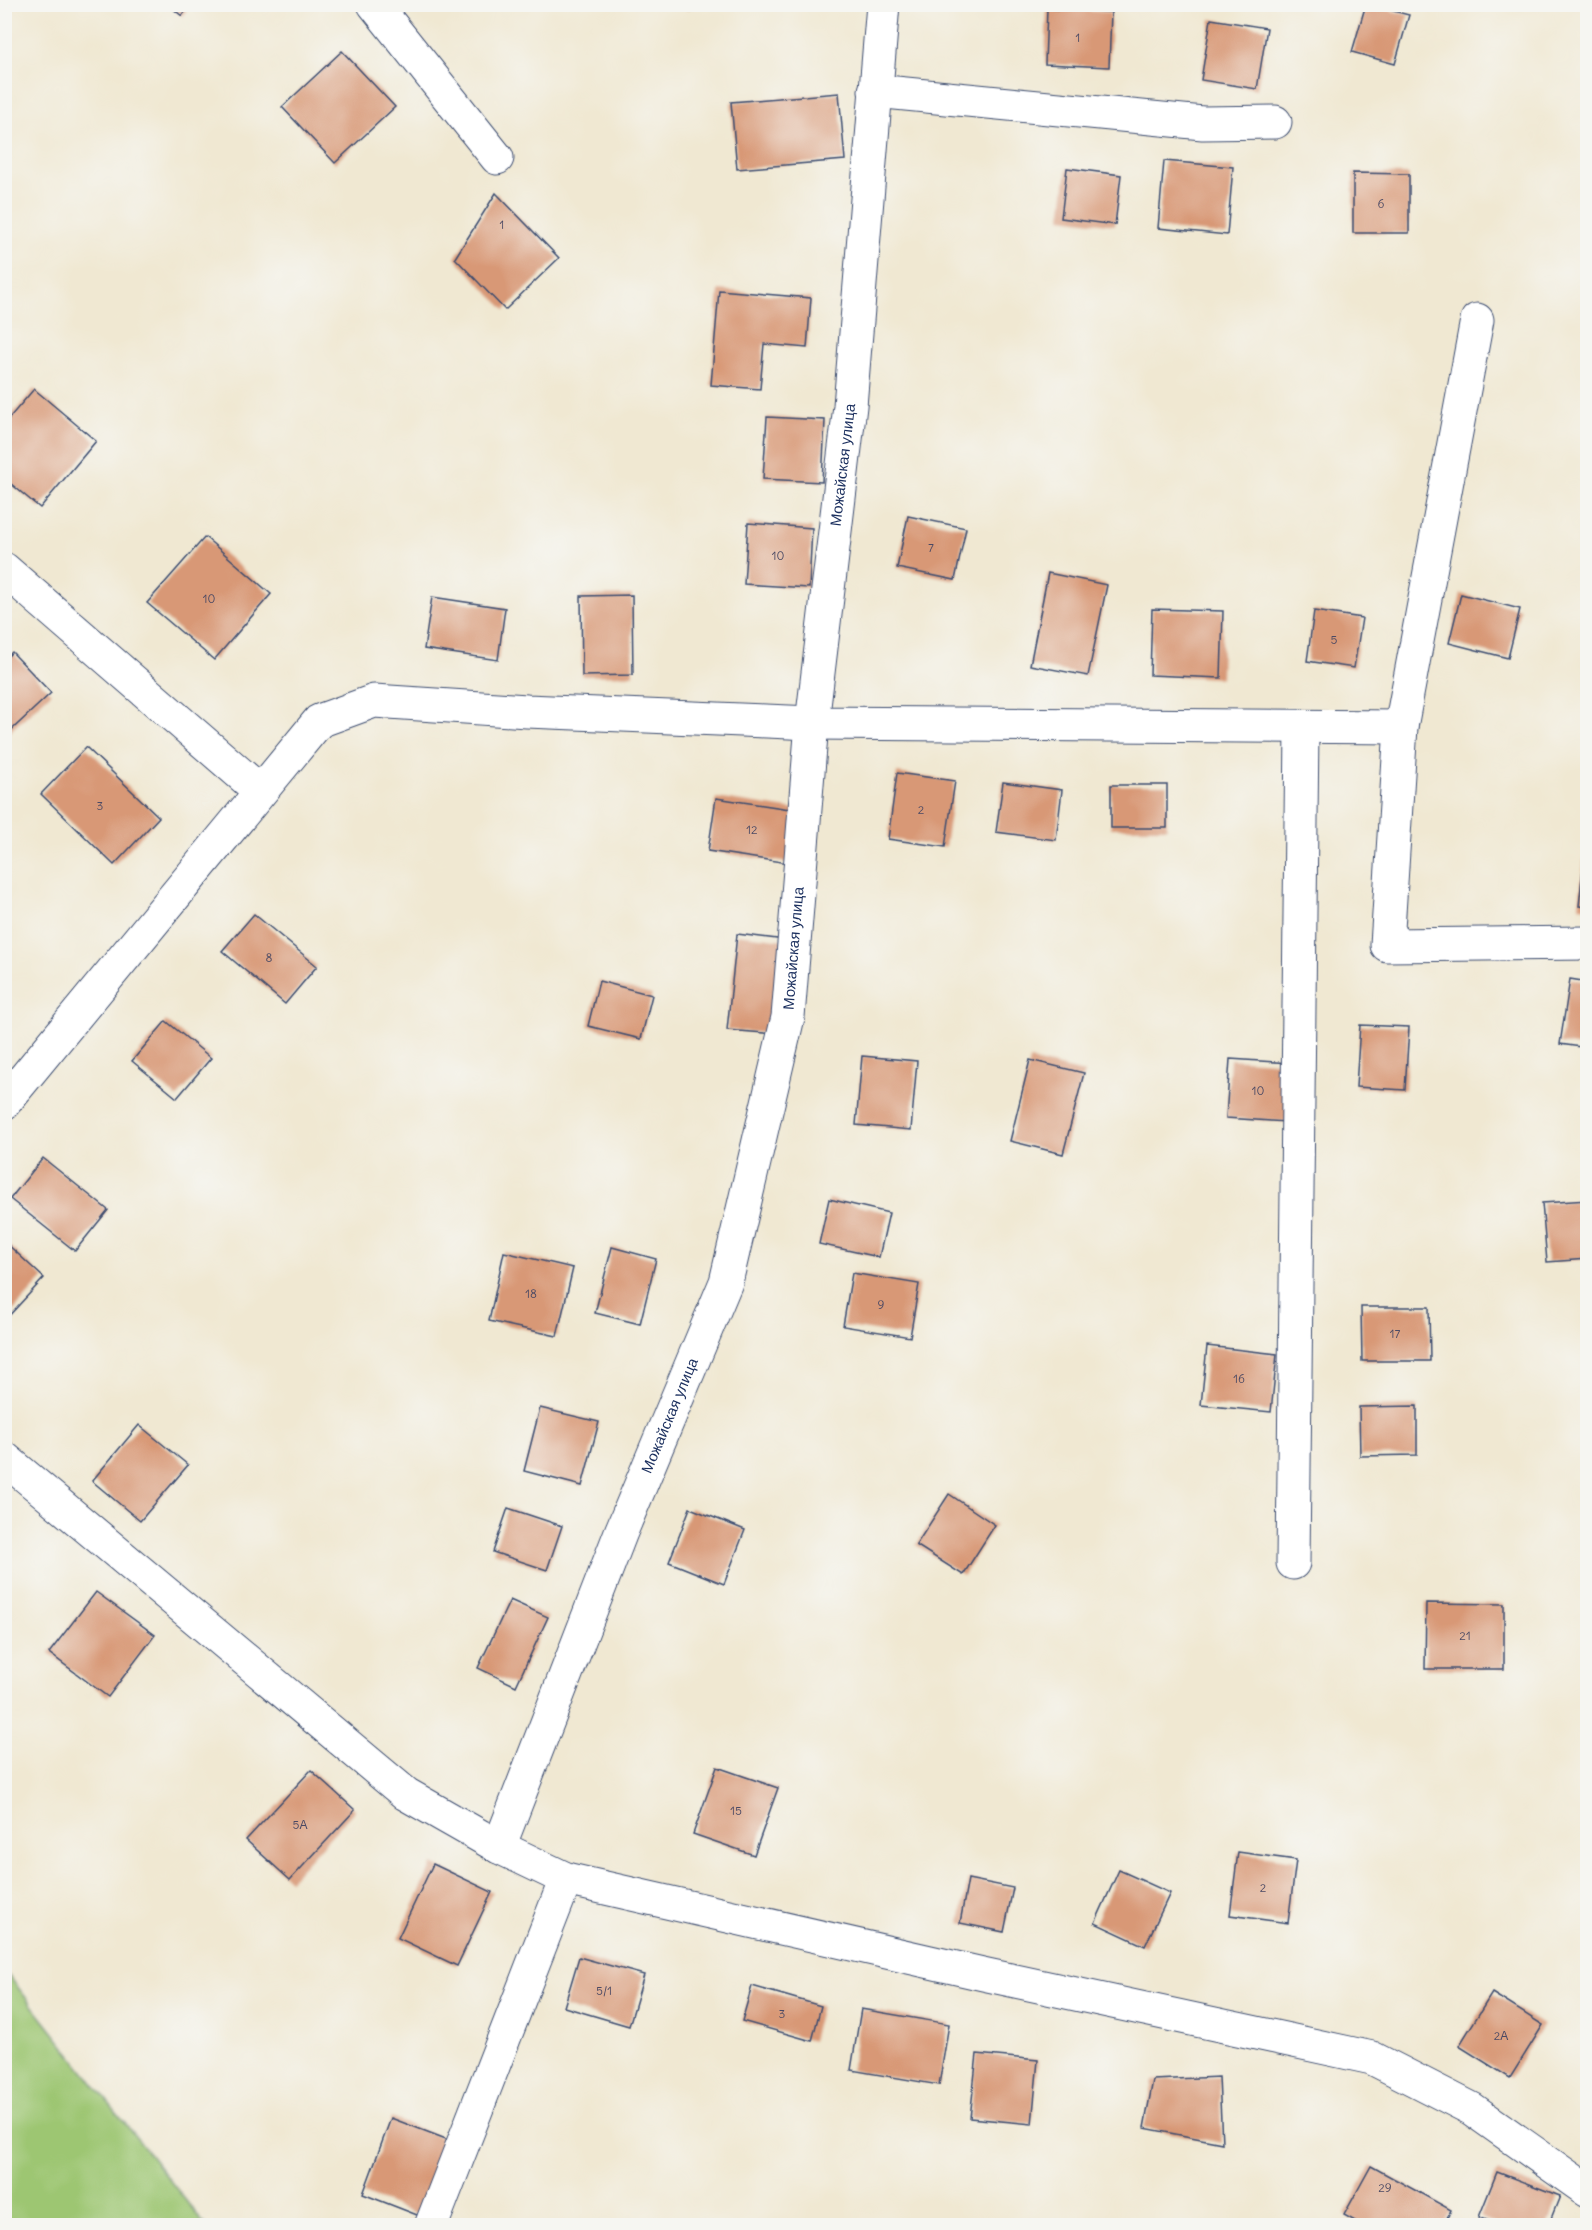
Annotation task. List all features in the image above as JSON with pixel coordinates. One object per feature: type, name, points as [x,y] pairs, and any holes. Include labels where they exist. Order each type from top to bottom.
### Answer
[{"type":"street","points":[[374,4],[497,158]]},
{"type":"street","name":"Можайская улица","points":[[499,1847],[621,1532],[726,1282],[788,1017],[812,723],[850,406],[884,4]]},
{"type":"street","points":[[875,91],[1203,123],[1275,122]]},
{"type":"street","points":[[1477,320],[1401,727],[1387,945],[1587,943]]},
{"type":"street","points":[[4,569],[260,791]]},
{"type":"street","points":[[4,1103],[319,721],[374,700],[527,711],[812,723],[1401,727]]},
{"type":"street","points":[[1293,1563],[1302,728]]},
{"type":"street","points":[[4,1458],[406,1794],[499,1847],[566,1879],[972,1972],[1372,2058],[1472,2109],[1587,2191]]},
{"type":"street","points":[[431,2226],[566,1879]]},
{"type":"green space","points":[[5,1971],[205,2225],[5,2225]]},
{"type":"building","points":[[167,4],[191,4],[182,16]]},
{"type":"building","points":[[668,4],[690,4],[689,10]]},
{"type":"building","points":[[1366,4],[1409,15],[1395,64],[1352,52]]},
{"type":"building","points":[[1047,9],[1111,12],[1109,67],[1045,64]]},
{"type":"building","points":[[1211,19],[1267,28],[1257,89],[1201,80]]},
{"type":"building","points":[[342,51],[395,107],[335,163],[282,107]]},
{"type":"building","points":[[839,93],[845,160],[737,169],[731,102]]},
{"type":"building","points":[[1164,161],[1233,167],[1227,235],[1158,228]]},
{"type":"building","points":[[1067,168],[1121,175],[1115,225],[1061,218]]},
{"type":"building","points":[[1353,173],[1409,174],[1409,233],[1353,233]]},
{"type":"building","points":[[496,193],[559,258],[505,310],[455,258]]},
{"type":"building","points":[[719,290],[811,298],[807,348],[764,344],[760,389],[711,385]]},
{"type":"building","points":[[34,389],[96,441],[40,508],[4,478],[4,424]]},
{"type":"building","points":[[767,417],[825,420],[822,482],[763,479]]},
{"type":"building","points":[[908,516],[966,528],[955,580],[897,568]]},
{"type":"building","points":[[748,523],[812,528],[809,588],[744,584]]},
{"type":"building","points":[[205,537],[271,594],[214,660],[147,603]]},
{"type":"building","points":[[1048,573],[1107,585],[1088,676],[1030,665]]},
{"type":"building","points":[[1461,594],[1520,609],[1508,658],[1449,643]]},
{"type":"building","points":[[632,595],[633,675],[582,676],[581,596]]},
{"type":"building","points":[[432,597],[505,608],[498,660],[424,649]]},
{"type":"building","points":[[1152,609],[1223,611],[1221,678],[1150,675]]},
{"type":"building","points":[[1314,611],[1362,618],[1354,668],[1307,661]]},
{"type":"building","points":[[12,652],[51,693],[4,737],[4,660]]},
{"type":"building","points":[[86,747],[159,817],[114,865],[41,794]]},
{"type":"building","points":[[897,773],[955,781],[945,847],[888,839]]},
{"type":"building","points":[[1003,782],[1062,790],[1056,840],[996,832]]},
{"type":"building","points":[[1111,785],[1167,785],[1167,828],[1111,828]]},
{"type":"building","points":[[716,798],[796,810],[788,863],[708,851]]},
{"type":"building","points":[[1585,849],[1588,849],[1588,907],[1579,906]]},
{"type":"building","points":[[254,914],[317,966],[285,1004],[222,951]]},
{"type":"building","points":[[737,934],[785,940],[776,1034],[727,1030]]},
{"type":"building","points":[[1570,979],[1588,982],[1588,1048],[1560,1044]]},
{"type":"building","points":[[599,981],[652,995],[641,1039],[588,1026]]},
{"type":"building","points":[[166,1021],[211,1058],[177,1098],[132,1061]]},
{"type":"building","points":[[1360,1025],[1409,1027],[1405,1090],[1356,1087]]},
{"type":"building","points":[[862,1056],[917,1061],[911,1130],[856,1125]]},
{"type":"building","points":[[1230,1059],[1291,1063],[1287,1122],[1226,1118]]},
{"type":"building","points":[[1030,1060],[1084,1073],[1063,1154],[1010,1141]]},
{"type":"building","points":[[43,1158],[108,1210],[75,1251],[10,1199]]},
{"type":"building","points":[[829,1199],[889,1213],[879,1257],[819,1244]]},
{"type":"building","points":[[1588,1200],[1588,1259],[1547,1262],[1542,1203]]},
{"type":"building","points":[[4,1241],[44,1278],[4,1321]]},
{"type":"building","points":[[612,1247],[656,1259],[640,1324],[595,1313]]},
{"type":"building","points":[[504,1252],[573,1268],[557,1336],[489,1321]]},
{"type":"building","points":[[852,1273],[919,1284],[910,1337],[843,1326]]},
{"type":"building","points":[[1361,1307],[1429,1307],[1430,1361],[1362,1361]]},
{"type":"building","points":[[1207,1346],[1277,1354],[1271,1412],[1201,1405]]},
{"type":"building","points":[[1417,1406],[1417,1455],[1360,1456],[1359,1407]]},
{"type":"building","points":[[1588,1406],[1588,1428],[1586,1428],[1583,1407]]},
{"type":"building","points":[[540,1408],[599,1422],[582,1486],[524,1471]]},
{"type":"building","points":[[139,1425],[188,1465],[140,1521],[92,1481]]},
{"type":"building","points":[[949,1494],[995,1525],[963,1575],[916,1545]]},
{"type":"building","points":[[508,1508],[562,1526],[547,1570],[493,1552]]},
{"type":"building","points":[[690,1508],[745,1530],[724,1584],[669,1562]]},
{"type":"building","points":[[96,1592],[155,1635],[108,1697],[49,1653]]},
{"type":"building","points":[[510,1600],[548,1617],[516,1686],[478,1668]]},
{"type":"building","points":[[1426,1603],[1504,1604],[1504,1669],[1425,1669]]},
{"type":"building","points":[[717,1767],[778,1788],[754,1855],[693,1834]]},
{"type":"building","points":[[311,1770],[355,1810],[290,1880],[246,1840]]},
{"type":"building","points":[[1238,1852],[1296,1860],[1288,1923],[1230,1915]]},
{"type":"building","points":[[433,1864],[492,1892],[457,1966],[398,1938]]},
{"type":"building","points":[[1119,1870],[1170,1893],[1145,1946],[1095,1923]]},
{"type":"building","points":[[968,1879],[1013,1888],[1004,1932],[960,1923]]},
{"type":"building","points":[[579,1957],[644,1975],[629,2026],[564,2007]]},
{"type":"building","points":[[752,1986],[821,2006],[812,2041],[742,2021]]},
{"type":"building","points":[[1492,1993],[1543,2025],[1510,2078],[1459,2046]]},
{"type":"building","points":[[861,2009],[949,2024],[939,2085],[851,2070]]},
{"type":"building","points":[[977,2054],[1038,2060],[1032,2124],[970,2118]]},
{"type":"building","points":[[1219,2077],[1222,2143],[1144,2128],[1153,2080]]},
{"type":"building","points":[[391,2118],[459,2144],[430,2220],[363,2194]]},
{"type":"building","points":[[1371,2166],[1451,2210],[1443,2226],[1364,2226],[1344,2215]]},
{"type":"building","points":[[1497,2172],[1560,2196],[1548,2226],[1501,2226],[1479,2217]]}]
